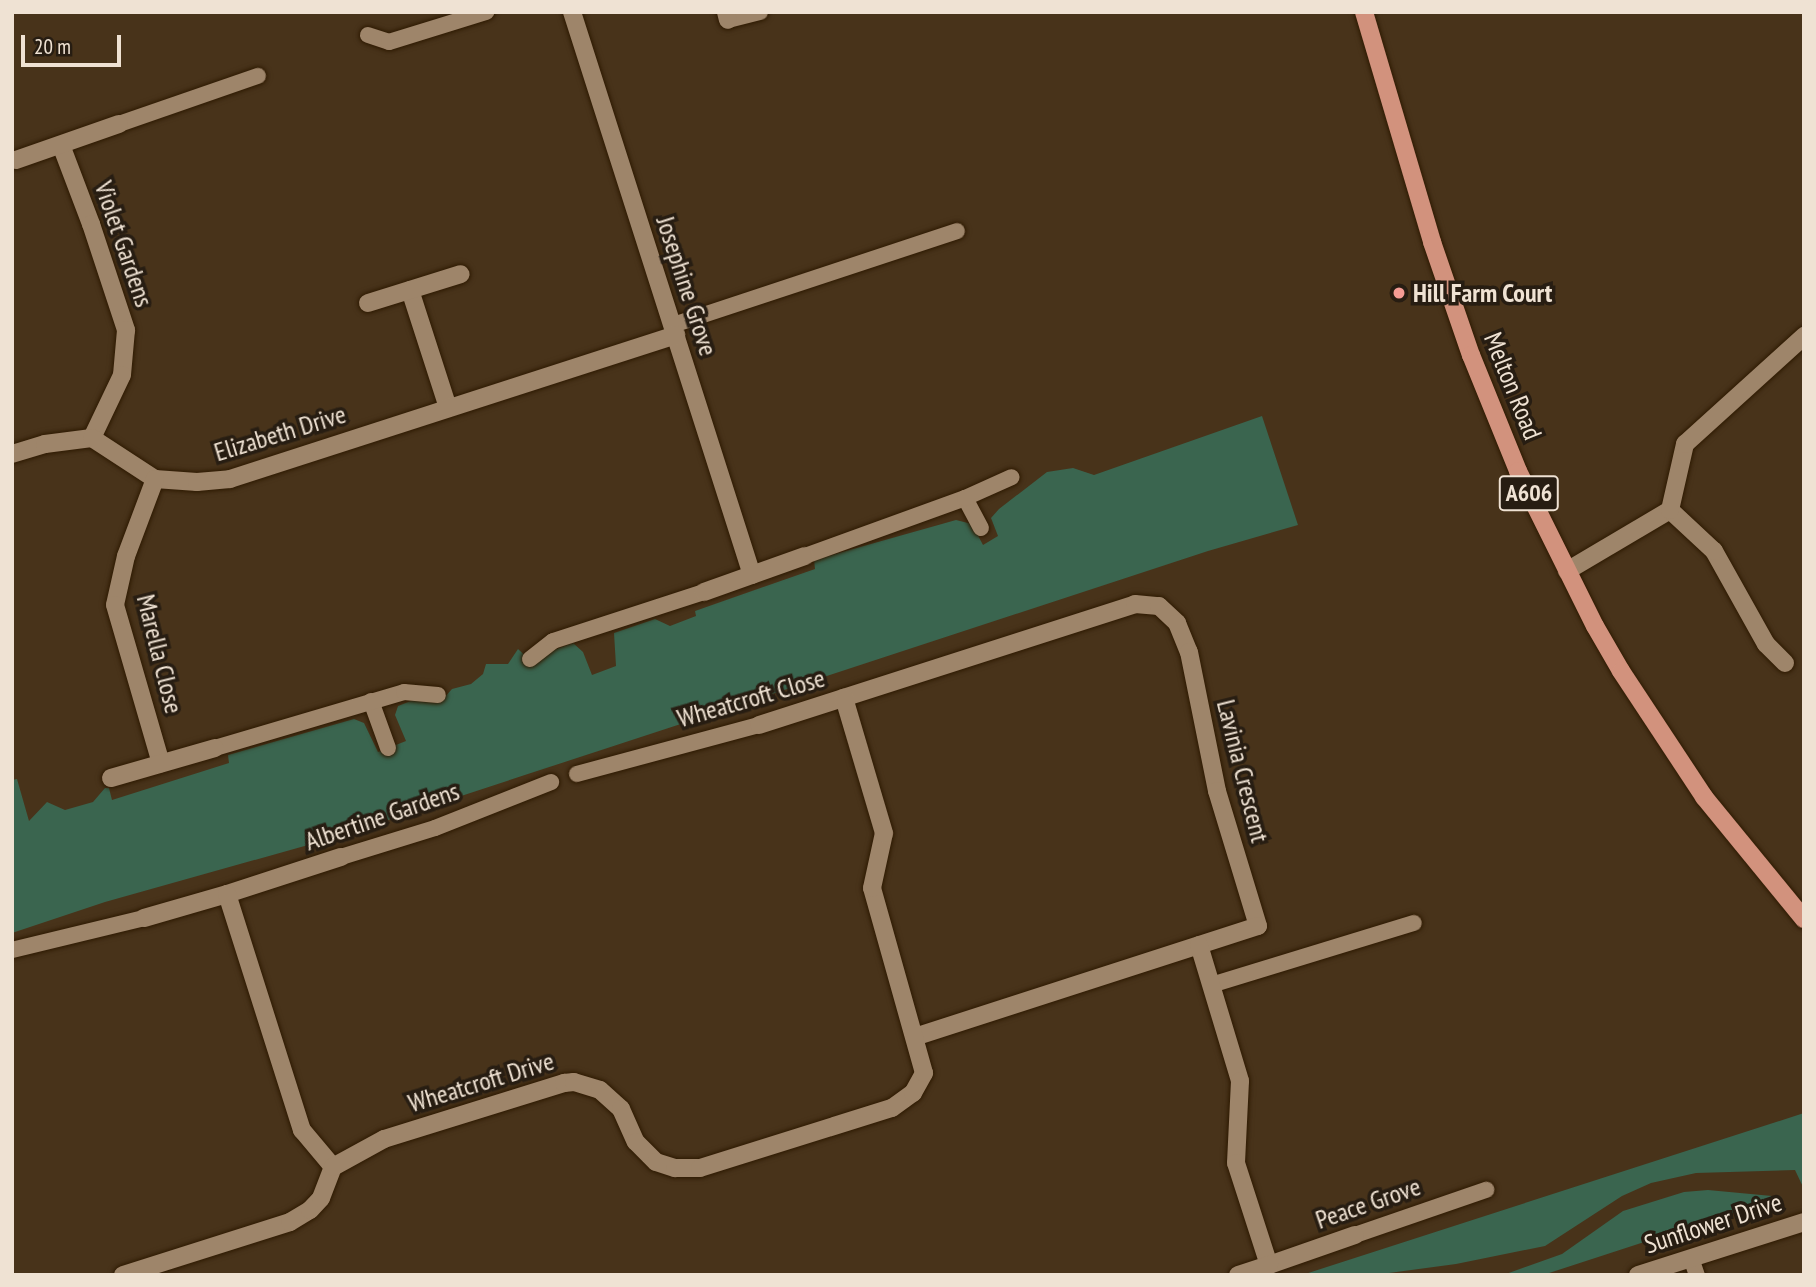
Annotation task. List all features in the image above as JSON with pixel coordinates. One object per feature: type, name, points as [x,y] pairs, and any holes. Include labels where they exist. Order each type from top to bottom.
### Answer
[{"type":"main road","name":"Melton Road","points":[[1364,12],[1432,242],[1471,355],[1518,471],[1594,626],[1691,779],[1804,919]]},
{"type":"street","name":"Josephine Grove","points":[[572,12],[752,575]]},
{"type":"street","points":[[14,160],[119,124]]},
{"type":"street","name":"Violet Gardens","points":[[61,145],[92,224],[126,330],[122,375],[92,438]]},
{"type":"street","points":[[368,303],[461,274]]},
{"type":"street","points":[[410,290],[447,408]]},
{"type":"street","name":"Elizabeth Drive","points":[[92,438],[155,478],[197,482],[230,479],[674,330]]},
{"type":"street","points":[[1567,571],[1670,510],[1685,444],[1804,336]]},
{"type":"street","points":[[12,454],[45,443],[92,438]]},
{"type":"street","name":"Marella Close","points":[[155,478],[126,555],[115,605],[161,763]]},
{"type":"street","points":[[1670,510],[1714,551],[1766,644],[1785,663]]},
{"type":"street","points":[[704,592],[806,556]]},
{"type":"street","name":"Lavinia Crescent","points":[[844,698],[1135,604],[1159,606],[1177,623],[1189,652],[1217,791],[1258,926],[914,1037]]},
{"type":"street","name":"Wheatcroft Close","points":[[759,725],[844,698],[884,834],[872,888],[914,1037]]},
{"type":"street","points":[[111,778],[215,748]]},
{"type":"street","name":"Albertine Gardens","points":[[144,918],[341,858]]},
{"type":"street","points":[[123,1275],[290,1222],[310,1210],[321,1198],[333,1167],[302,1130],[227,894]]},
{"type":"street","points":[[1199,945],[1240,1081],[1236,1163],[1269,1265]]},
{"type":"street","name":"Wheatcroft Drive","points":[[333,1167],[384,1139],[574,1082],[600,1090],[621,1109],[636,1142],[656,1162],[675,1168],[700,1168],[892,1108],[913,1093],[925,1073],[914,1037]]},
{"type":"street","name":"Sunflower Drive","points":[[1638,1275],[1694,1266],[1804,1222]]},
{"type":"street","name":"Peace Grove","points":[[1238,1275],[1355,1235]]},
{"type":"lane","points":[[368,34],[389,42],[486,12]]},
{"type":"lane","points":[[727,16],[760,12]]},
{"type":"lane","points":[[119,124],[258,76]]},
{"type":"lane","points":[[674,330],[957,231]]},
{"type":"lane","points":[[806,556],[965,498],[1012,477]]},
{"type":"lane","points":[[965,498],[981,528]]},
{"type":"lane","points":[[530,659],[553,641],[704,592]]},
{"type":"lane","points":[[215,748],[404,692],[438,695]]},
{"type":"lane","points":[[371,701],[388,748]]},
{"type":"lane","name":"Wheatcroft Close","points":[[577,775],[759,725]]},
{"type":"lane","name":"Albertine Gardens","points":[[341,858],[435,828],[551,782]]},
{"type":"lane","name":"Albertine Gardens","points":[[12,950],[144,918]]},
{"type":"lane","points":[[1211,985],[1414,923]]},
{"type":"lane","name":"Peace Grove","points":[[1355,1235],[1486,1191]]},
{"type":"green space","points":[[1262,416],[1298,525],[1208,551],[333,838],[105,902],[12,933],[12,780],[17,779],[29,821],[47,802],[65,810],[93,802],[105,788],[109,788],[112,800],[229,763],[228,755],[354,719],[364,723],[378,752],[406,741],[395,715],[398,706],[421,697],[443,699],[452,689],[471,684],[483,674],[486,664],[508,664],[518,649],[534,664],[542,654],[573,643],[583,652],[592,675],[616,666],[614,633],[655,619],[670,626],[696,616],[695,611],[815,569],[814,560],[956,520],[972,524],[983,545],[998,536],[991,518],[1047,472],[1073,468],[1094,475]]},
{"type":"green space","points":[[1804,1113],[1804,1189],[1795,1170],[1696,1173],[1651,1183],[1622,1196],[1545,1246],[1456,1264],[1374,1275],[1302,1275]]},
{"type":"green space","points":[[1708,1190],[1782,1197],[1543,1275],[1503,1275],[1562,1254],[1623,1211],[1684,1192]]},
{"type":"place","name":"Hill Farm Court","points":[[1399,293]]}]
